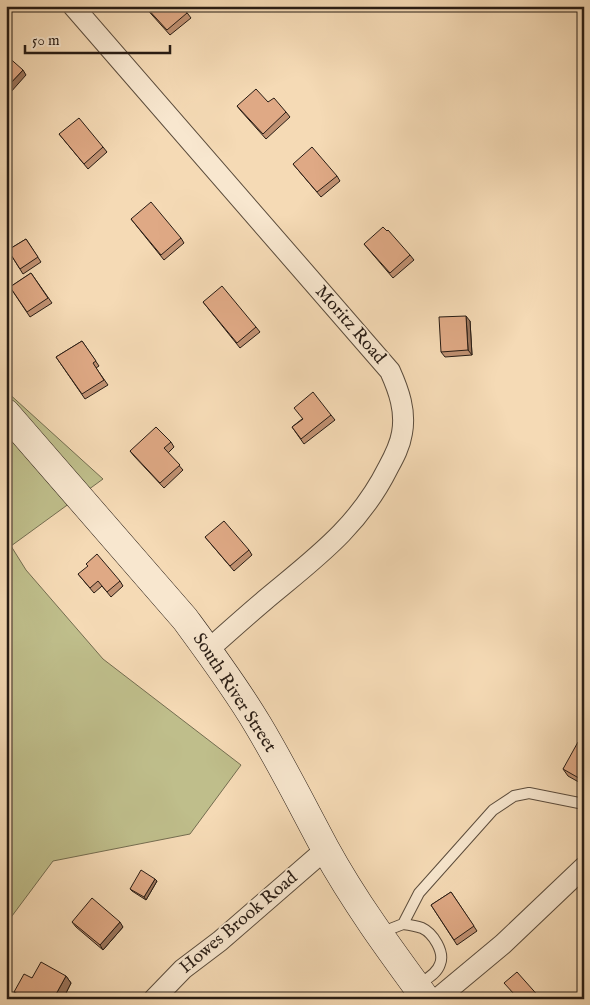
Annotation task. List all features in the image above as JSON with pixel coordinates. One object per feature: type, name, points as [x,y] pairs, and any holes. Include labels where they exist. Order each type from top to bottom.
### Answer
[{"type":"street","name":"Moritz Road","points":[[73,6],[390,371],[400,394],[402,433],[396,454],[368,503],[350,526],[326,550],[208,650]]},
{"type":"street","name":"South River Street","points":[[6,413],[185,619],[208,650],[257,723],[326,849],[391,929],[426,994]]},
{"type":"street","name":"Howes Brook Road","points":[[154,999],[184,969],[220,941],[326,849]]},
{"type":"street","points":[[426,994],[503,944],[584,867]]},
{"type":"lane","points":[[391,929],[419,893],[493,810],[514,796],[529,794],[572,800],[584,804]]},
{"type":"lane","points":[[391,929],[424,929],[436,941],[440,950],[441,962],[426,994]]},
{"type":"shaded area","points":[[6,391],[103,479],[11,546],[26,570],[103,659],[241,765],[190,834],[53,861],[6,924]]},
{"type":"building","points":[[145,6],[182,6],[187,13],[167,30]]},
{"type":"building","points":[[6,55],[23,70],[6,88]]},
{"type":"building","points":[[256,89],[268,102],[274,98],[286,112],[263,134],[237,106]]},
{"type":"building","points":[[79,118],[103,147],[84,164],[59,134]]},
{"type":"building","points":[[312,147],[337,176],[317,192],[293,164]]},
{"type":"building","points":[[151,202],[181,238],[161,255],[131,219]]},
{"type":"building","points":[[383,227],[388,230],[410,255],[390,273],[364,244]]},
{"type":"building","points":[[26,239],[38,257],[20,269],[8,250]]},
{"type":"building","points":[[31,273],[48,298],[27,312],[10,287]]},
{"type":"building","points":[[222,286],[256,327],[237,343],[203,302]]},
{"type":"building","points":[[466,316],[468,350],[441,352],[439,317]]},
{"type":"building","points":[[82,341],[96,361],[93,363],[104,380],[82,394],[56,357]]},
{"type":"building","points":[[313,392],[331,415],[301,439],[292,427],[303,419],[294,408]]},
{"type":"building","points":[[156,427],[171,442],[164,448],[180,465],[160,483],[130,451]]},
{"type":"building","points":[[224,521],[249,550],[230,566],[205,537]]},
{"type":"building","points":[[97,554],[120,581],[107,592],[98,581],[90,588],[78,574],[88,566],[86,564]]},
{"type":"building","points":[[578,742],[584,745],[584,781],[563,769]]},
{"type":"building","points":[[141,870],[155,879],[144,897],[130,889]]},
{"type":"building","points":[[451,892],[474,926],[454,940],[431,905]]},
{"type":"building","points":[[92,898],[120,922],[100,945],[72,922]]},
{"type":"building","points":[[41,962],[66,976],[55,996],[52,995],[50,999],[23,999],[24,997],[14,992],[24,974],[32,978]]},
{"type":"building","points":[[517,972],[541,999],[509,999],[514,994],[504,983]]}]
